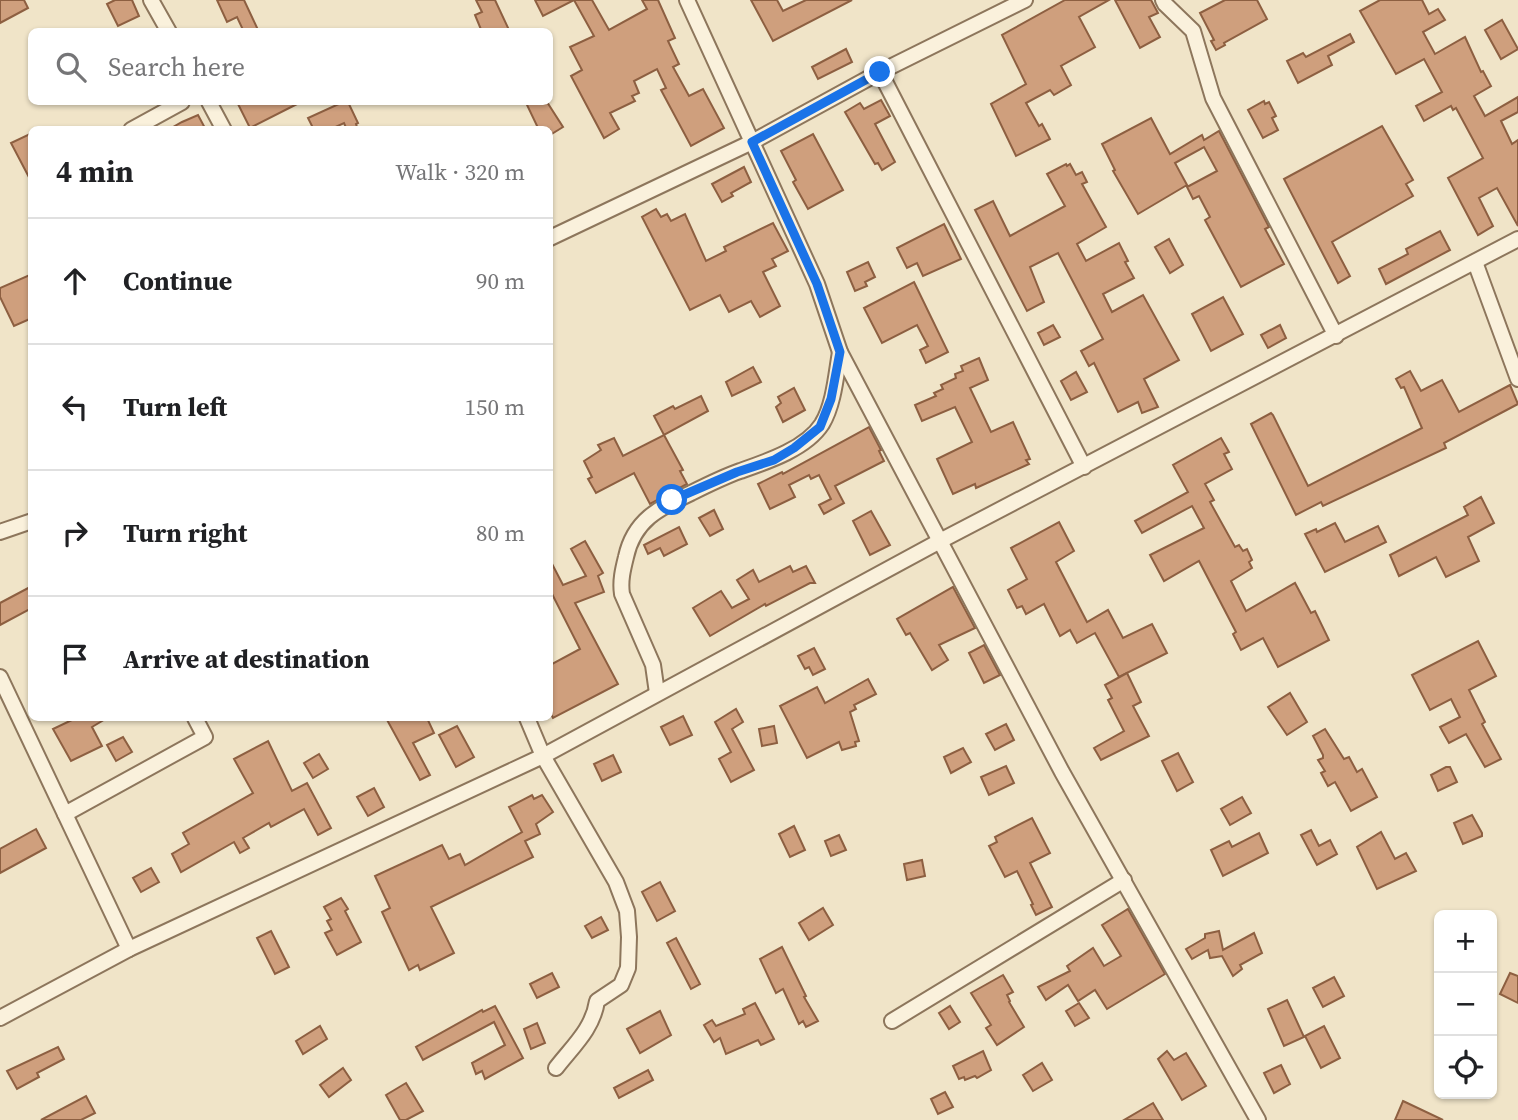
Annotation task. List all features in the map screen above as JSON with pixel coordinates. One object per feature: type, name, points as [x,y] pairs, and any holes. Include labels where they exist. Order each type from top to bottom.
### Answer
[{"type":"street","points":[[151,0],[167,28]]},
{"type":"street","points":[[553,237],[752,142],[1005,5],[1025,0]]},
{"type":"street","points":[[1163,0],[1193,31],[1213,98],[1336,336]]},
{"type":"street","points":[[691,1],[817,284],[840,352],[1062,772],[1258,1120]]},
{"type":"street","points":[[880,72],[1084,467]]},
{"type":"street","points":[[138,126],[177,105]]},
{"type":"street","points":[[211,105],[222,126]]},
{"type":"street","points":[[0,1018],[129,949],[543,756],[940,541],[1518,239]]},
{"type":"street","points":[[1475,261],[1518,379]]},
{"type":"street","points":[[657,693],[653,665],[622,594],[621,584],[629,542],[643,523],[672,500],[737,472],[774,460],[820,427],[831,399],[840,352]]},
{"type":"street","points":[[0,532],[28,522]]},
{"type":"street","points":[[0,677],[129,949]]},
{"type":"street","points":[[65,814],[205,737],[197,721]]},
{"type":"street","points":[[528,721],[543,756],[616,882],[627,911],[628,968],[621,985],[597,1001],[595,1013],[587,1029],[556,1068]]},
{"type":"street","points":[[892,1021],[1124,880]]},
{"type":"building","points":[[0,0],[24,0],[28,8],[0,23]]},
{"type":"building","points":[[115,0],[132,0],[139,16],[118,26],[107,4]]},
{"type":"building","points":[[217,0],[244,0],[257,28],[242,28],[237,17],[227,22]]},
{"type":"building","points":[[476,0],[495,0],[508,28],[480,28],[475,15],[482,12]]},
{"type":"building","points":[[535,0],[574,0],[543,16]]},
{"type":"building","points":[[574,0],[592,0],[609,30],[647,9],[642,0],[658,0],[675,38],[668,41],[679,64],[673,67],[689,96],[703,89],[724,128],[691,146],[661,90],[666,88],[657,69],[634,81],[639,93],[632,96],[635,101],[610,113],[619,129],[604,138],[571,76],[582,70],[570,47],[594,36]]},
{"type":"building","points":[[751,0],[777,0],[783,11],[806,0],[852,0],[773,41]]},
{"type":"building","points":[[1065,0],[1109,0],[1079,17],[1095,47],[1061,66],[1071,85],[1054,95],[1050,90],[1026,103],[1050,139],[1016,156],[991,104],[1026,84],[1002,35]]},
{"type":"building","points":[[1115,0],[1151,0],[1158,13],[1149,17],[1160,37],[1140,48]]},
{"type":"building","points":[[1225,0],[1257,0],[1267,19],[1216,50],[1211,41],[1214,40],[1200,13]]},
{"type":"building","points":[[1380,0],[1422,0],[1429,14],[1438,9],[1445,20],[1423,32],[1435,54],[1465,37],[1481,72],[1483,71],[1491,86],[1474,96],[1485,116],[1518,97],[1518,112],[1501,121],[1512,144],[1518,140],[1518,226],[1497,188],[1479,198],[1493,226],[1478,235],[1448,178],[1483,158],[1456,108],[1453,110],[1451,106],[1424,121],[1416,106],[1442,92],[1424,59],[1396,74],[1360,11]]},
{"type":"building","points":[[1502,20],[1518,49],[1501,59],[1485,30]]},
{"type":"building","points":[[1350,34],[1354,42],[1328,56],[1332,65],[1298,83],[1287,61],[1303,53],[1306,57]]},
{"type":"building","points":[[846,49],[852,62],[818,79],[812,67]]},
{"type":"building","points":[[881,100],[890,116],[875,124],[895,162],[882,170],[878,163],[875,164],[845,112],[860,103],[864,109]]},
{"type":"building","points":[[1264,101],[1265,104],[1269,102],[1276,116],[1272,118],[1278,130],[1263,138],[1248,110]]},
{"type":"building","points":[[238,105],[295,105],[254,126],[249,126]]},
{"type":"building","points":[[336,105],[349,105],[358,123],[357,126],[345,126],[344,123],[338,126],[312,126],[308,118]]},
{"type":"building","points":[[527,105],[549,105],[563,127],[553,133],[553,126],[537,126]]},
{"type":"building","points":[[198,115],[204,126],[175,126]]},
{"type":"building","points":[[1151,118],[1170,154],[1202,135],[1204,140],[1219,131],[1269,227],[1265,229],[1284,264],[1241,287],[1205,220],[1210,217],[1199,196],[1193,199],[1187,187],[1217,171],[1204,147],[1175,163],[1187,185],[1138,214],[1113,171],[1115,170],[1102,144]]},
{"type":"building","points":[[1382,126],[1413,180],[1406,184],[1413,196],[1332,242],[1350,276],[1338,283],[1284,179]]},
{"type":"building","points":[[813,134],[843,190],[808,209],[793,182],[796,180],[781,151]]},
{"type":"building","points":[[28,135],[28,175],[11,143]]},
{"type":"building","points":[[1070,164],[1076,175],[1082,172],[1087,182],[1082,184],[1106,227],[1077,244],[1086,261],[1119,243],[1134,278],[1103,294],[1112,312],[1143,295],[1179,360],[1144,379],[1158,407],[1142,413],[1138,402],[1118,412],[1094,363],[1089,366],[1081,351],[1103,339],[1058,253],[1030,267],[1044,302],[1027,311],[975,210],[993,201],[1010,236],[1065,206],[1047,174]]},
{"type":"building","points":[[744,167],[751,182],[731,193],[733,196],[722,202],[712,184]]},
{"type":"building","points":[[656,209],[661,217],[667,214],[671,221],[685,214],[706,261],[726,251],[724,247],[773,223],[788,251],[772,259],[776,266],[763,272],[780,306],[760,317],[751,301],[729,312],[720,295],[690,310],[642,217]]},
{"type":"building","points":[[944,224],[961,259],[923,276],[917,263],[907,268],[897,248]]},
{"type":"building","points":[[1440,231],[1450,250],[1386,284],[1379,269],[1408,254],[1406,249]]},
{"type":"building","points":[[1169,239],[1183,265],[1170,273],[1155,247]]},
{"type":"building","points":[[868,262],[875,277],[865,282],[867,286],[855,291],[847,272]]},
{"type":"building","points":[[28,276],[28,320],[14,326],[0,297],[0,288]]},
{"type":"building","points":[[914,282],[948,352],[926,363],[920,350],[928,346],[917,325],[882,343],[864,308]]},
{"type":"building","points":[[1223,297],[1243,334],[1211,351],[1192,314]]},
{"type":"building","points":[[1053,325],[1060,337],[1044,345],[1038,333]]},
{"type":"building","points":[[1280,325],[1286,338],[1268,348],[1261,335]]},
{"type":"building","points":[[979,358],[988,380],[970,388],[991,432],[1013,422],[1030,459],[1026,460],[1029,464],[976,488],[975,484],[953,494],[937,459],[972,442],[955,407],[922,421],[915,405],[936,396],[934,393],[943,389],[941,385],[956,378],[955,374],[963,371],[961,366]]},
{"type":"building","points":[[753,367],[761,382],[732,396],[726,382]]},
{"type":"building","points":[[1410,371],[1421,391],[1442,380],[1459,412],[1510,385],[1518,404],[1444,443],[1446,448],[1323,506],[1321,502],[1296,515],[1251,424],[1271,413],[1273,415],[1308,486],[1422,428],[1404,387],[1401,388],[1396,379]]},
{"type":"building","points":[[1076,372],[1087,392],[1071,400],[1061,381]]},
{"type":"building","points":[[794,388],[805,410],[783,422],[776,407],[781,403],[778,397]]},
{"type":"building","points":[[701,396],[708,411],[664,435],[654,416]]},
{"type":"building","points":[[869,427],[884,461],[835,486],[844,503],[824,514],[819,505],[831,499],[819,475],[811,479],[809,475],[789,485],[795,497],[770,509],[758,484],[782,472],[783,474]]},
{"type":"building","points":[[664,435],[683,470],[680,471],[687,484],[650,504],[634,473],[596,493],[588,479],[592,477],[584,461],[601,450],[598,445],[614,438],[623,456]]},
{"type":"building","points":[[1221,438],[1229,452],[1224,454],[1232,469],[1205,484],[1214,500],[1210,502],[1235,547],[1239,545],[1243,551],[1247,549],[1252,560],[1249,562],[1252,568],[1231,581],[1246,611],[1295,583],[1311,613],[1315,611],[1329,640],[1278,667],[1263,638],[1241,650],[1233,634],[1236,632],[1199,561],[1164,581],[1150,555],[1204,528],[1192,506],[1142,533],[1135,521],[1188,492],[1173,465]]},
{"type":"building","points":[[1481,497],[1494,523],[1468,537],[1479,561],[1446,577],[1436,557],[1399,576],[1390,555],[1468,515],[1464,507]]},
{"type":"building","points":[[714,510],[723,529],[710,536],[699,518]]},
{"type":"building","points":[[871,511],[890,545],[870,555],[853,521]]},
{"type":"building","points":[[1059,522],[1074,551],[1056,562],[1087,622],[1108,610],[1123,638],[1152,624],[1167,653],[1119,677],[1095,633],[1077,643],[1070,630],[1060,636],[1044,604],[1026,614],[1022,606],[1017,608],[1008,590],[1027,579],[1011,548]]},
{"type":"building","points":[[1335,523],[1345,542],[1378,526],[1386,542],[1325,572],[1305,534],[1316,529],[1317,532]]},
{"type":"building","points":[[679,527],[687,544],[664,556],[660,548],[648,554],[644,545]]},
{"type":"building","points":[[585,541],[603,573],[598,576],[604,592],[575,603],[618,684],[553,718],[553,663],[580,649],[553,596],[553,566],[563,585],[586,576],[571,549]]},
{"type":"building","points":[[790,566],[793,572],[806,566],[815,583],[810,583],[766,606],[765,604],[710,636],[693,608],[721,591],[732,608],[749,599],[737,580],[753,570],[759,582]]},
{"type":"building","points":[[953,587],[975,628],[939,645],[948,660],[932,670],[910,633],[906,635],[897,619]]},
{"type":"building","points":[[28,588],[28,610],[0,625],[0,603]]},
{"type":"building","points":[[1478,641],[1496,676],[1469,690],[1485,722],[1482,724],[1501,759],[1485,767],[1466,734],[1449,743],[1440,727],[1460,717],[1451,699],[1430,710],[1412,675]]},
{"type":"building","points":[[984,645],[1000,675],[984,683],[969,653]]},
{"type":"building","points":[[814,648],[825,669],[813,675],[809,667],[805,669],[798,656]]},
{"type":"building","points":[[1127,673],[1141,702],[1133,706],[1149,736],[1101,760],[1094,748],[1124,731],[1108,700],[1112,698],[1105,685]]},
{"type":"building","points":[[868,679],[876,694],[854,705],[856,709],[850,712],[859,741],[855,742],[856,746],[842,750],[839,742],[807,758],[780,706],[817,687],[825,703]]},
{"type":"building","points":[[1290,693],[1307,722],[1287,735],[1268,707]]},
{"type":"building","points":[[736,709],[743,722],[732,729],[754,770],[731,782],[719,759],[731,752],[715,722]]},
{"type":"building","points":[[683,716],[692,735],[670,745],[661,727]]},
{"type":"building","points":[[70,721],[102,721],[92,727],[102,746],[71,761],[53,729]]},
{"type":"building","points":[[388,721],[428,721],[434,733],[413,743],[430,775],[420,780]]},
{"type":"building","points":[[1006,724],[1014,740],[995,750],[986,734]]},
{"type":"building","points":[[457,726],[474,757],[456,767],[439,735]]},
{"type":"building","points":[[774,726],[777,743],[762,746],[759,729]]},
{"type":"building","points":[[1325,729],[1344,759],[1349,757],[1357,772],[1362,769],[1377,797],[1351,811],[1335,782],[1328,786],[1321,773],[1325,771],[1318,760],[1323,758],[1323,755],[1313,736]]},
{"type":"building","points":[[123,737],[132,752],[116,761],[107,745]]},
{"type":"building","points":[[268,741],[292,791],[307,783],[331,828],[318,835],[304,809],[271,827],[269,823],[243,838],[249,848],[240,853],[234,842],[181,872],[172,854],[189,844],[183,833],[253,793],[234,759]]},
{"type":"building","points":[[963,748],[971,762],[951,773],[944,757]]},
{"type":"building","points":[[1178,753],[1193,782],[1177,791],[1162,761]]},
{"type":"building","points":[[319,754],[328,769],[313,778],[304,763]]},
{"type":"building","points":[[613,755],[621,772],[602,781],[594,764]]},
{"type":"building","points":[[1006,766],[1014,783],[989,795],[981,777]]},
{"type":"building","points":[[1450,767],[1457,782],[1438,791],[1431,775]]},
{"type":"building","points":[[374,788],[384,807],[368,816],[357,797]]},
{"type":"building","points":[[532,795],[534,799],[542,795],[553,812],[536,824],[540,834],[525,841],[533,857],[431,907],[454,953],[420,970],[418,965],[409,970],[382,912],[390,908],[375,876],[442,845],[449,859],[460,854],[465,865],[522,832],[509,807]]},
{"type":"building","points":[[1242,797],[1251,813],[1230,825],[1221,809]]},
{"type":"building","points":[[1472,815],[1482,836],[1463,844],[1454,823]]},
{"type":"building","points":[[1032,818],[1050,853],[1030,863],[1052,907],[1036,915],[1017,871],[1005,877],[989,846],[997,842],[995,837]]},
{"type":"building","points":[[794,826],[805,850],[790,857],[779,834]]},
{"type":"building","points":[[36,829],[46,848],[0,873],[0,849]]},
{"type":"building","points":[[1311,830],[1319,846],[1330,840],[1337,854],[1317,865],[1301,835]]},
{"type":"building","points":[[1381,832],[1395,859],[1406,853],[1416,871],[1377,889],[1357,847]]},
{"type":"building","points":[[1259,833],[1268,853],[1223,876],[1211,850],[1229,841],[1232,847]]},
{"type":"building","points":[[839,835],[846,850],[831,856],[825,841]]},
{"type":"building","points":[[922,860],[925,876],[907,880],[904,864]]},
{"type":"building","points":[[151,868],[159,882],[141,892],[133,878]]},
{"type":"building","points":[[660,882],[675,911],[657,921],[642,892]]},
{"type":"building","points":[[341,898],[361,942],[337,955],[325,933],[332,930],[327,921],[331,919],[324,907]]},
{"type":"building","points":[[823,908],[833,925],[809,940],[799,923]]},
{"type":"building","points":[[1128,909],[1165,974],[1107,1009],[1095,990],[1078,1001],[1068,985],[1046,1000],[1038,987],[1070,971],[1067,966],[1093,948],[1104,966],[1121,956],[1102,925]]},
{"type":"building","points":[[601,917],[608,930],[592,938],[585,926]]},
{"type":"building","points":[[271,931],[289,967],[275,974],[257,938]]},
{"type":"building","points":[[1219,931],[1223,950],[1254,933],[1262,953],[1240,965],[1242,969],[1233,976],[1222,956],[1210,958],[1208,950],[1192,959],[1186,949],[1205,938],[1205,934]]},
{"type":"building","points":[[676,938],[700,984],[691,989],[667,943]]},
{"type":"building","points":[[782,947],[818,1021],[806,1027],[803,1021],[799,1024],[783,989],[776,993],[760,959]]},
{"type":"building","points":[[552,973],[559,987],[537,998],[530,984]]},
{"type":"building","points":[[1510,973],[1518,976],[1518,1003],[1500,994]]},
{"type":"building","points":[[1003,975],[1013,992],[1007,995],[1009,1002],[1024,1027],[997,1045],[986,1028],[991,1025],[971,993]]},
{"type":"building","points":[[1334,977],[1344,996],[1323,1007],[1313,988]]},
{"type":"building","points":[[1287,1000],[1304,1037],[1284,1046],[1268,1009]]},
{"type":"building","points":[[755,1003],[774,1039],[761,1045],[758,1040],[726,1054],[720,1038],[714,1042],[704,1025],[712,1020],[716,1026],[745,1014],[743,1009]]},
{"type":"building","points":[[1079,1003],[1089,1018],[1075,1026],[1066,1011]]},
{"type":"building","points":[[495,1006],[523,1058],[485,1079],[482,1071],[476,1074],[472,1063],[505,1045],[494,1022],[423,1060],[416,1047],[482,1010],[483,1012]]},
{"type":"building","points":[[950,1006],[960,1022],[949,1029],[939,1013]]},
{"type":"building","points":[[660,1011],[671,1035],[640,1053],[627,1029]]},
{"type":"building","points":[[537,1023],[545,1043],[531,1049],[524,1029]]},
{"type":"building","points":[[320,1026],[327,1039],[303,1054],[296,1041]]},
{"type":"building","points":[[1324,1026],[1340,1058],[1321,1068],[1305,1036]]},
{"type":"building","points":[[58,1047],[64,1059],[37,1073],[39,1077],[17,1089],[7,1071]]},
{"type":"building","points":[[983,1051],[991,1070],[977,1078],[975,1076],[959,1079],[953,1066]]},
{"type":"building","points":[[1167,1051],[1174,1060],[1186,1053],[1206,1086],[1182,1100],[1158,1059]]},
{"type":"building","points":[[1042,1063],[1052,1080],[1033,1091],[1023,1075]]},
{"type":"building","points":[[1281,1065],[1290,1084],[1274,1093],[1264,1073]]},
{"type":"building","points":[[343,1068],[351,1080],[329,1097],[320,1085]]},
{"type":"building","points":[[648,1070],[653,1080],[619,1098],[614,1088]]},
{"type":"building","points":[[406,1083],[423,1111],[406,1120],[400,1120],[386,1095]]},
{"type":"building","points":[[945,1092],[953,1107],[938,1114],[931,1099]]},
{"type":"building","points":[[86,1096],[95,1113],[81,1120],[41,1120]]},
{"type":"building","points":[[1403,1101],[1443,1120],[1395,1120]]},
{"type":"building","points":[[1153,1103],[1163,1120],[1124,1120]]},
{"type":"route","points":[[672,500],[737,472],[774,460],[820,427],[826,415],[840,352],[817,284],[752,142],[880,72]]}]
